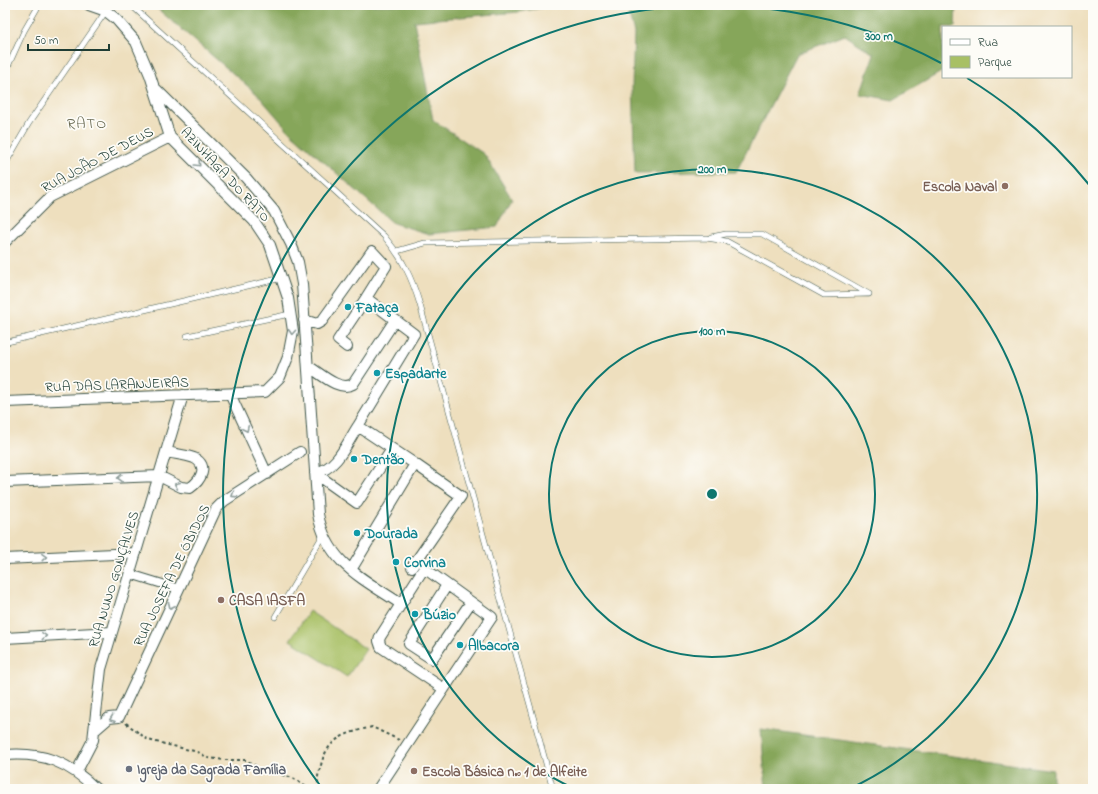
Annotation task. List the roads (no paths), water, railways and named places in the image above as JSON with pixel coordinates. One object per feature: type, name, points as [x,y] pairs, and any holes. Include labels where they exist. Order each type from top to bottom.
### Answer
[{"type":"street","name":"AZINHAGA DO RATO","points":[[88,5],[106,11],[116,19],[136,42],[155,88],[170,137],[254,221],[270,245],[282,278],[293,331],[288,357],[280,377],[265,392],[230,394]]},
{"type":"street","points":[[155,88],[246,178],[274,211],[291,244],[298,262],[302,284],[318,514],[323,535],[334,553],[351,570],[401,604]]},
{"type":"street","name":"RUA JOÃO DE DEUS","points":[[5,242],[50,197],[170,137]]},
{"type":"street","points":[[304,320],[317,324],[322,321],[372,251],[386,266],[338,340],[347,347]]},
{"type":"street","points":[[315,473],[324,472],[331,467],[414,334],[366,298]]},
{"type":"street","points":[[308,366],[341,386],[348,387],[353,384],[395,320]]},
{"type":"street","points":[[230,394],[267,474]]},
{"type":"street","name":"RUA DAS LARANJEIRAS","points":[[5,402],[230,394]]},
{"type":"street","name":"RUA NUNO GONÇALVES","points":[[80,773],[90,748],[94,731],[101,669],[183,395]]},
{"type":"street","points":[[358,426],[460,496],[412,567]]},
{"type":"street","points":[[315,473],[357,503],[392,449]]},
{"type":"street","points":[[5,482],[159,476],[181,487],[190,488],[198,483],[203,475],[202,465],[195,458],[166,452]]},
{"type":"street","name":"RUA JOSEFA DE ÓBIDOS","points":[[94,731],[109,718],[119,717],[216,509],[224,501],[300,452]]},
{"type":"street","points":[[351,570],[415,464]]},
{"type":"street","points":[[5,559],[136,553]]},
{"type":"street","points":[[378,789],[492,617],[424,568],[380,637],[379,641],[381,647],[444,689]]},
{"type":"street","points":[[130,574],[179,589]]},
{"type":"street","points":[[447,585],[409,644],[432,659],[471,602]]},
{"type":"street","points":[[5,638],[112,632]]},
{"type":"street","points":[[5,755],[21,754],[56,761],[80,773],[96,789]]},
{"type":"lane","points":[[5,73],[24,31],[39,5]]},
{"type":"lane","points":[[131,5],[384,236],[397,251],[413,283],[420,305],[553,789]]},
{"type":"lane","points":[[7,161],[29,123],[106,11]]},
{"type":"lane","points":[[397,251],[425,243],[706,238],[726,241],[824,295],[869,294],[762,234],[726,234],[706,238]]},
{"type":"lane","points":[[7,342],[282,278]]},
{"type":"lane","points":[[187,336],[290,314]]},
{"type":"lane","points":[[275,617],[323,535]]},
{"type":"place","name":"Escola Naval","points":[[1005,186]]},
{"type":"place","name":"Fataça","points":[[348,307]]},
{"type":"place","name":"Espadarte","points":[[377,373]]},
{"type":"place","name":"Dentão","points":[[354,459]]},
{"type":"place","name":"Dourada","points":[[357,533]]},
{"type":"place","name":"Corvina","points":[[396,562]]},
{"type":"place","name":"CASA IASFA","points":[[221,600]]},
{"type":"place","name":"Búzio","points":[[415,614]]},
{"type":"place","name":"Albacora","points":[[460,645]]},
{"type":"place","name":"Igreja da Sagrada Família","points":[[129,769]]},
{"type":"place","name":"Escola Básica n.º 1 de Alfeite","points":[[414,771]]},
{"type":"district","name":"RATO","points":[[87,123]]}]
